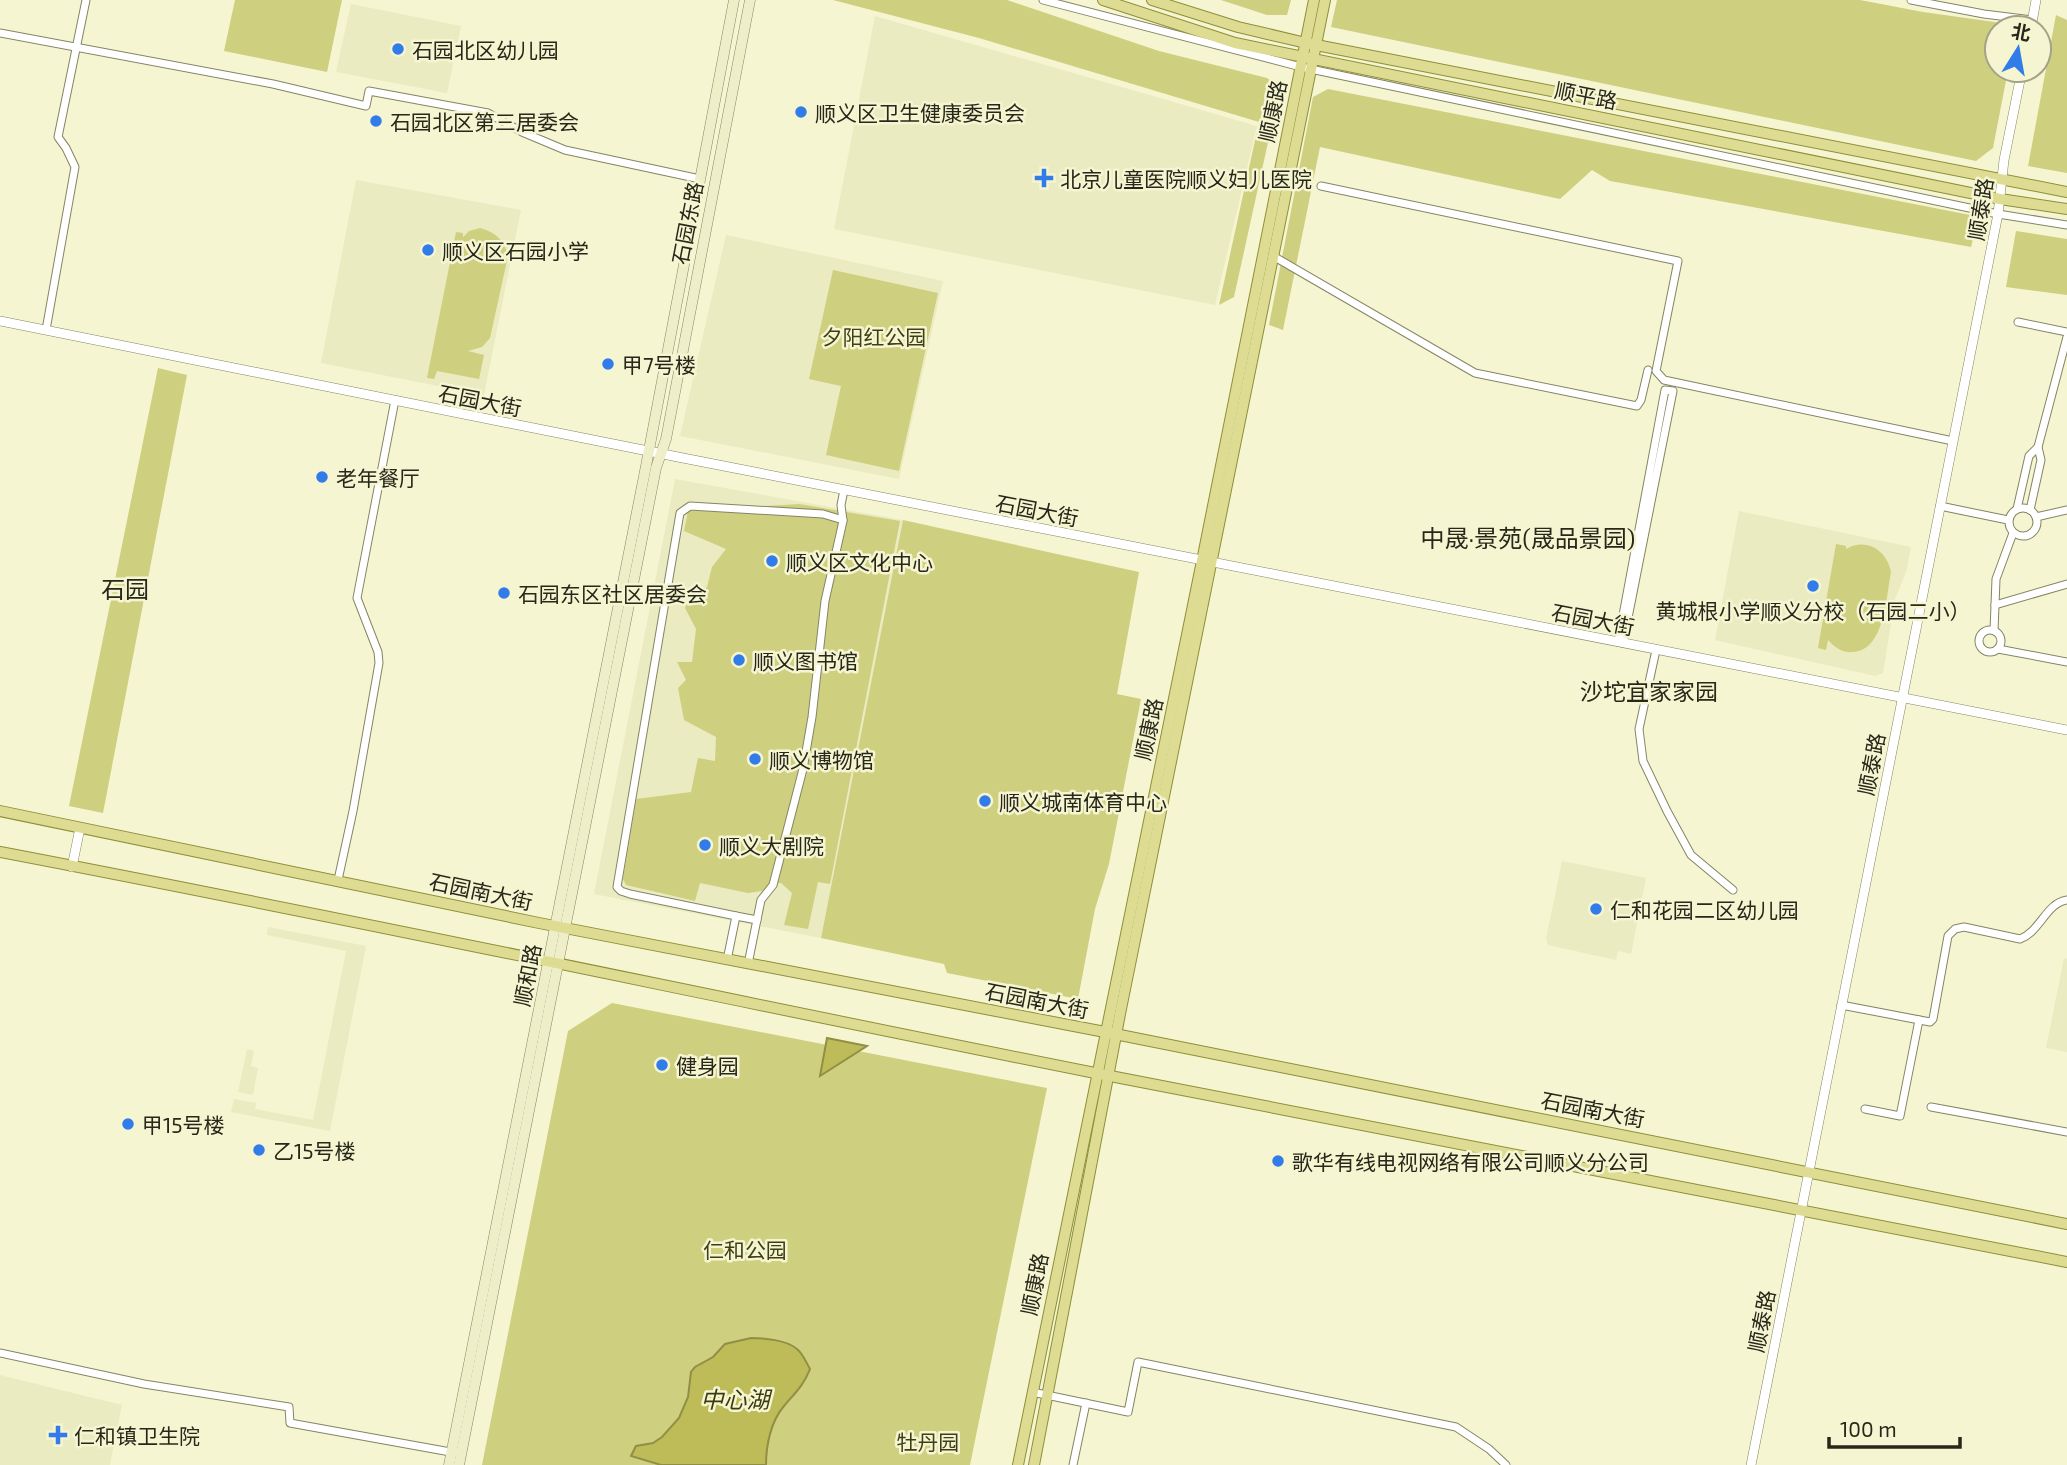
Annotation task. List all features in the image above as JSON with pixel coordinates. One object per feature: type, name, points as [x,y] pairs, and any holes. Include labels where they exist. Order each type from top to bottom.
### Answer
[{"type":"main road","name":"石园东路","points":[[649,450],[734,0]]},
{"type":"main road","name":"石园东路","points":[[662,453],[750,0]]},
{"type":"main road","name":"顺平路","points":[[1103,0],[1306,63],[2000,199],[2067,209]]},
{"type":"main road","name":"顺平路","points":[[1152,0],[1238,27],[1310,43],[2067,192]]},
{"type":"main road","name":"顺康路","points":[[1034,1465],[1207,562],[1310,43],[1314,0]]},
{"type":"main road","name":"顺康路","points":[[1310,43],[1325,0]]},
{"type":"main road","name":"顺康路","points":[[1018,1465],[1105,1032],[1273,256],[1306,63]]},
{"type":"main road","name":"顺和路","points":[[560,927],[649,450]]},
{"type":"main road","name":"顺和路","points":[[449,1465],[457,1457],[560,927],[656,468],[662,453]]},
{"type":"main road","name":"石园南大街","points":[[0,811],[560,927],[1105,1032],[2067,1224]]},
{"type":"main road","points":[[0,852],[235,897],[1097,1074],[1800,1208],[2067,1262]]},
{"type":"street","points":[[46,330],[75,167],[58,137],[86,0]]},
{"type":"street","points":[[1042,0],[1306,63],[1998,214],[2067,225]]},
{"type":"street","points":[[1911,0],[1984,14]]},
{"type":"street","points":[[0,33],[273,83],[366,106],[369,91],[488,113],[522,132],[565,150],[700,179]]},
{"type":"street","name":"顺泰路","points":[[1751,1465],[1998,214],[2019,84]]},
{"type":"street","points":[[1321,186],[1678,261],[1656,371],[1664,380],[1953,441]]},
{"type":"street","points":[[1273,256],[1475,373],[1637,406],[1642,400],[1648,370]]},
{"type":"street","name":"石园大街","points":[[0,321],[842,490],[2067,730]]},
{"type":"street","points":[[2018,322],[2067,334],[2038,447],[2041,460],[2030,510]]},
{"type":"street","points":[[1620,643],[1669,391]]},
{"type":"street","points":[[338,880],[379,663],[378,652],[357,598],[394,400]]},
{"type":"street","points":[[2008,520],[2017,509],[2029,456],[2038,447]]},
{"type":"street","points":[[823,514],[834,510],[842,490]]},
{"type":"street","points":[[748,964],[761,900],[774,885],[803,769],[812,717],[825,601],[843,520],[842,490]]},
{"type":"street","points":[[757,920],[630,894],[617,887],[680,513],[690,506],[823,514],[843,520]]},
{"type":"street","points":[[1940,506],[2008,520]]},
{"type":"street","points":[[2008,520],[2013,533],[2021,537],[2030,535],[2036,527],[2036,517],[2030,510],[2017,509]]},
{"type":"street","points":[[2036,517],[2067,510]]},
{"type":"street","points":[[1998,649],[2000,637],[1994,631],[1996,579],[2013,533]]},
{"type":"street","points":[[1996,605],[2067,584]]},
{"type":"street","points":[[1994,631],[1984,632],[1979,641],[1983,650],[1988,652],[1998,649],[2067,662]]},
{"type":"street","points":[[1656,650],[1639,729],[1643,761],[1691,855],[1733,890]]},
{"type":"street","points":[[72,867],[80,828]]},
{"type":"street","points":[[1841,1005],[1930,1022],[1933,1019],[1948,936],[1955,929],[1964,927],[2020,939],[2028,936],[2054,906],[2067,900]]},
{"type":"street","points":[[727,960],[736,916]]},
{"type":"street","points":[[1865,1109],[1900,1116],[1919,1020]]},
{"type":"street","points":[[1931,1107],[2067,1132]]},
{"type":"street","points":[[0,1353],[142,1383],[289,1407],[290,1423],[457,1457]]},
{"type":"street","points":[[1032,1392],[1128,1412],[1138,1363],[1456,1427],[1489,1449],[1506,1465]]},
{"type":"street","points":[[1073,1465],[1086,1403]]},
{"type":"shaded area","name":"石园北区幼儿园","points":[[351,4],[461,26],[447,93],[336,72]]},
{"type":"shaded area","name":"北京儿童医院顺义妇儿医院","points":[[875,16],[1257,126],[1215,305],[834,229]]},
{"type":"shaded area","name":"顺义区石园小学","points":[[356,180],[521,210],[484,395],[321,363]]},
{"type":"shaded area","points":[[726,235],[943,281],[899,479],[680,436]]},
{"type":"shaded area","name":"顺义区文化中心","points":[[675,479],[903,520],[821,938],[594,894]]},
{"type":"shaded area","name":"黄城根小学顺义分校（石园二小）","points":[[1739,511],[1911,547],[1906,572],[1895,599],[1883,673],[1875,676],[1715,640]]},
{"type":"shaded area","name":"仁和花园二区幼儿园","points":[[1562,861],[1646,878],[1631,954],[1618,951],[1616,960],[1548,945],[1546,939]]},
{"type":"shaded area","points":[[268,927],[366,946],[330,1131],[231,1112],[234,1099],[256,1103],[255,1109],[313,1120],[346,951],[267,935]]},
{"type":"shaded area","points":[[2064,958],[2067,959],[2067,1052],[2046,1048]]},
{"type":"shaded area","points":[[247,1049],[254,1051],[251,1066],[258,1068],[253,1095],[238,1092]]},
{"type":"shaded area","name":"仁和镇卫生院","points":[[0,1375],[122,1405],[110,1465],[0,1465]]},
{"type":"green space","points":[[235,0],[342,0],[327,72],[224,51]]},
{"type":"green space","points":[[833,0],[1007,0],[1159,51],[1267,78],[1280,88],[1234,297],[1219,305],[1259,122],[979,38]]},
{"type":"green space","points":[[1221,0],[1291,0],[1287,15],[1267,15]]},
{"type":"green space","points":[[1337,0],[1860,0],[1983,20],[1983,84],[2005,84],[1993,148],[1976,161],[1331,27]]},
{"type":"green space","points":[[2056,15],[2067,20],[2067,173],[2028,166],[2043,84],[2053,84],[2053,31]]},
{"type":"green space","points":[[1328,89],[1970,215],[1977,224],[1971,247],[1610,181],[1592,170],[1560,199],[1320,147],[1283,330],[1269,325],[1313,97]]},
{"type":"green space","points":[[480,228],[499,238],[508,256],[490,338],[482,347],[468,351],[484,355],[479,379],[437,371],[434,379],[427,378],[456,232],[463,233],[463,237],[469,231]]},
{"type":"green space","points":[[2016,231],[2067,239],[2067,295],[2006,287]]},
{"type":"green space","name":"夕阳红公园","points":[[833,270],[938,293],[899,471],[826,455],[841,386],[809,379]]},
{"type":"green space","points":[[158,368],[187,375],[103,813],[69,806]]},
{"type":"green space","name":"顺义区文化中心","points":[[799,504],[900,521],[830,884],[818,882],[808,929],[784,925],[792,893],[781,883],[769,884],[762,891],[748,893],[700,883],[695,901],[626,885],[623,879],[636,799],[691,792],[698,758],[715,761],[716,737],[684,720],[678,688],[686,680],[677,662],[692,662],[696,629],[685,608],[688,601],[707,587],[712,567],[726,549],[684,531],[688,511]]},
{"type":"green space","name":"顺义城南体育中心","points":[[903,520],[1139,572],[1117,694],[1141,699],[1109,864],[1095,909],[1078,999],[947,973],[944,964],[821,938]]},
{"type":"green space","points":[[1836,544],[1846,546],[1846,549],[1861,544],[1874,548],[1885,557],[1891,572],[1878,632],[1864,649],[1853,652],[1839,649],[1828,640],[1826,650],[1818,648]]},
{"type":"green space","name":"仁和公园","points":[[612,1003],[1047,1088],[970,1465],[482,1465],[568,1031]]},
{"type":"water","points":[[827,1038],[867,1046],[820,1076]]},
{"type":"water","name":"中心湖","points":[[751,1338],[775,1340],[793,1346],[801,1353],[810,1369],[776,1419],[768,1441],[766,1465],[661,1465],[631,1456],[636,1446],[653,1443],[679,1418],[688,1397],[691,1372],[695,1367],[713,1357],[725,1344]]},
{"type":"place","name":"石园北区幼儿园","points":[[398,49]]},
{"type":"place","name":"顺义区卫生健康委员会","points":[[801,112]]},
{"type":"place","name":"石园北区第三居委会","points":[[376,121]]},
{"type":"place","name":"北京儿童医院顺义妇儿医院","points":[[1044,178]]},
{"type":"place","name":"顺义区石园小学","points":[[428,250]]},
{"type":"place","name":"甲7号楼","points":[[608,364]]},
{"type":"place","name":"老年餐厅","points":[[322,477]]},
{"type":"place","name":"顺义区文化中心","points":[[772,561]]},
{"type":"place","name":"黄城根小学顺义分校（石园二小）","points":[[1813,586]]},
{"type":"place","name":"石园东区社区居委会","points":[[504,593]]},
{"type":"place","name":"顺义图书馆","points":[[739,660]]},
{"type":"place","name":"顺义博物馆","points":[[755,759]]},
{"type":"place","name":"顺义城南体育中心","points":[[985,801]]},
{"type":"place","name":"顺义大剧院","points":[[705,845]]},
{"type":"place","name":"仁和花园二区幼儿园","points":[[1596,909]]},
{"type":"place","name":"健身园","points":[[662,1065]]},
{"type":"place","name":"甲15号楼","points":[[128,1124]]},
{"type":"place","name":"乙15号楼","points":[[259,1150]]},
{"type":"place","name":"歌华有线电视网络有限公司顺义分公司","points":[[1278,1161]]},
{"type":"place","name":"仁和镇卫生院","points":[[58,1435]]},
{"type":"district","name":"中晟·景苑(晟品景园)","points":[[1528,537]]},
{"type":"district","name":"石园","points":[[125,588]]},
{"type":"district","name":"沙坨宜家家园","points":[[1649,691]]},
{"type":"park label","name":"牡丹园","points":[[928,1441]]}]
